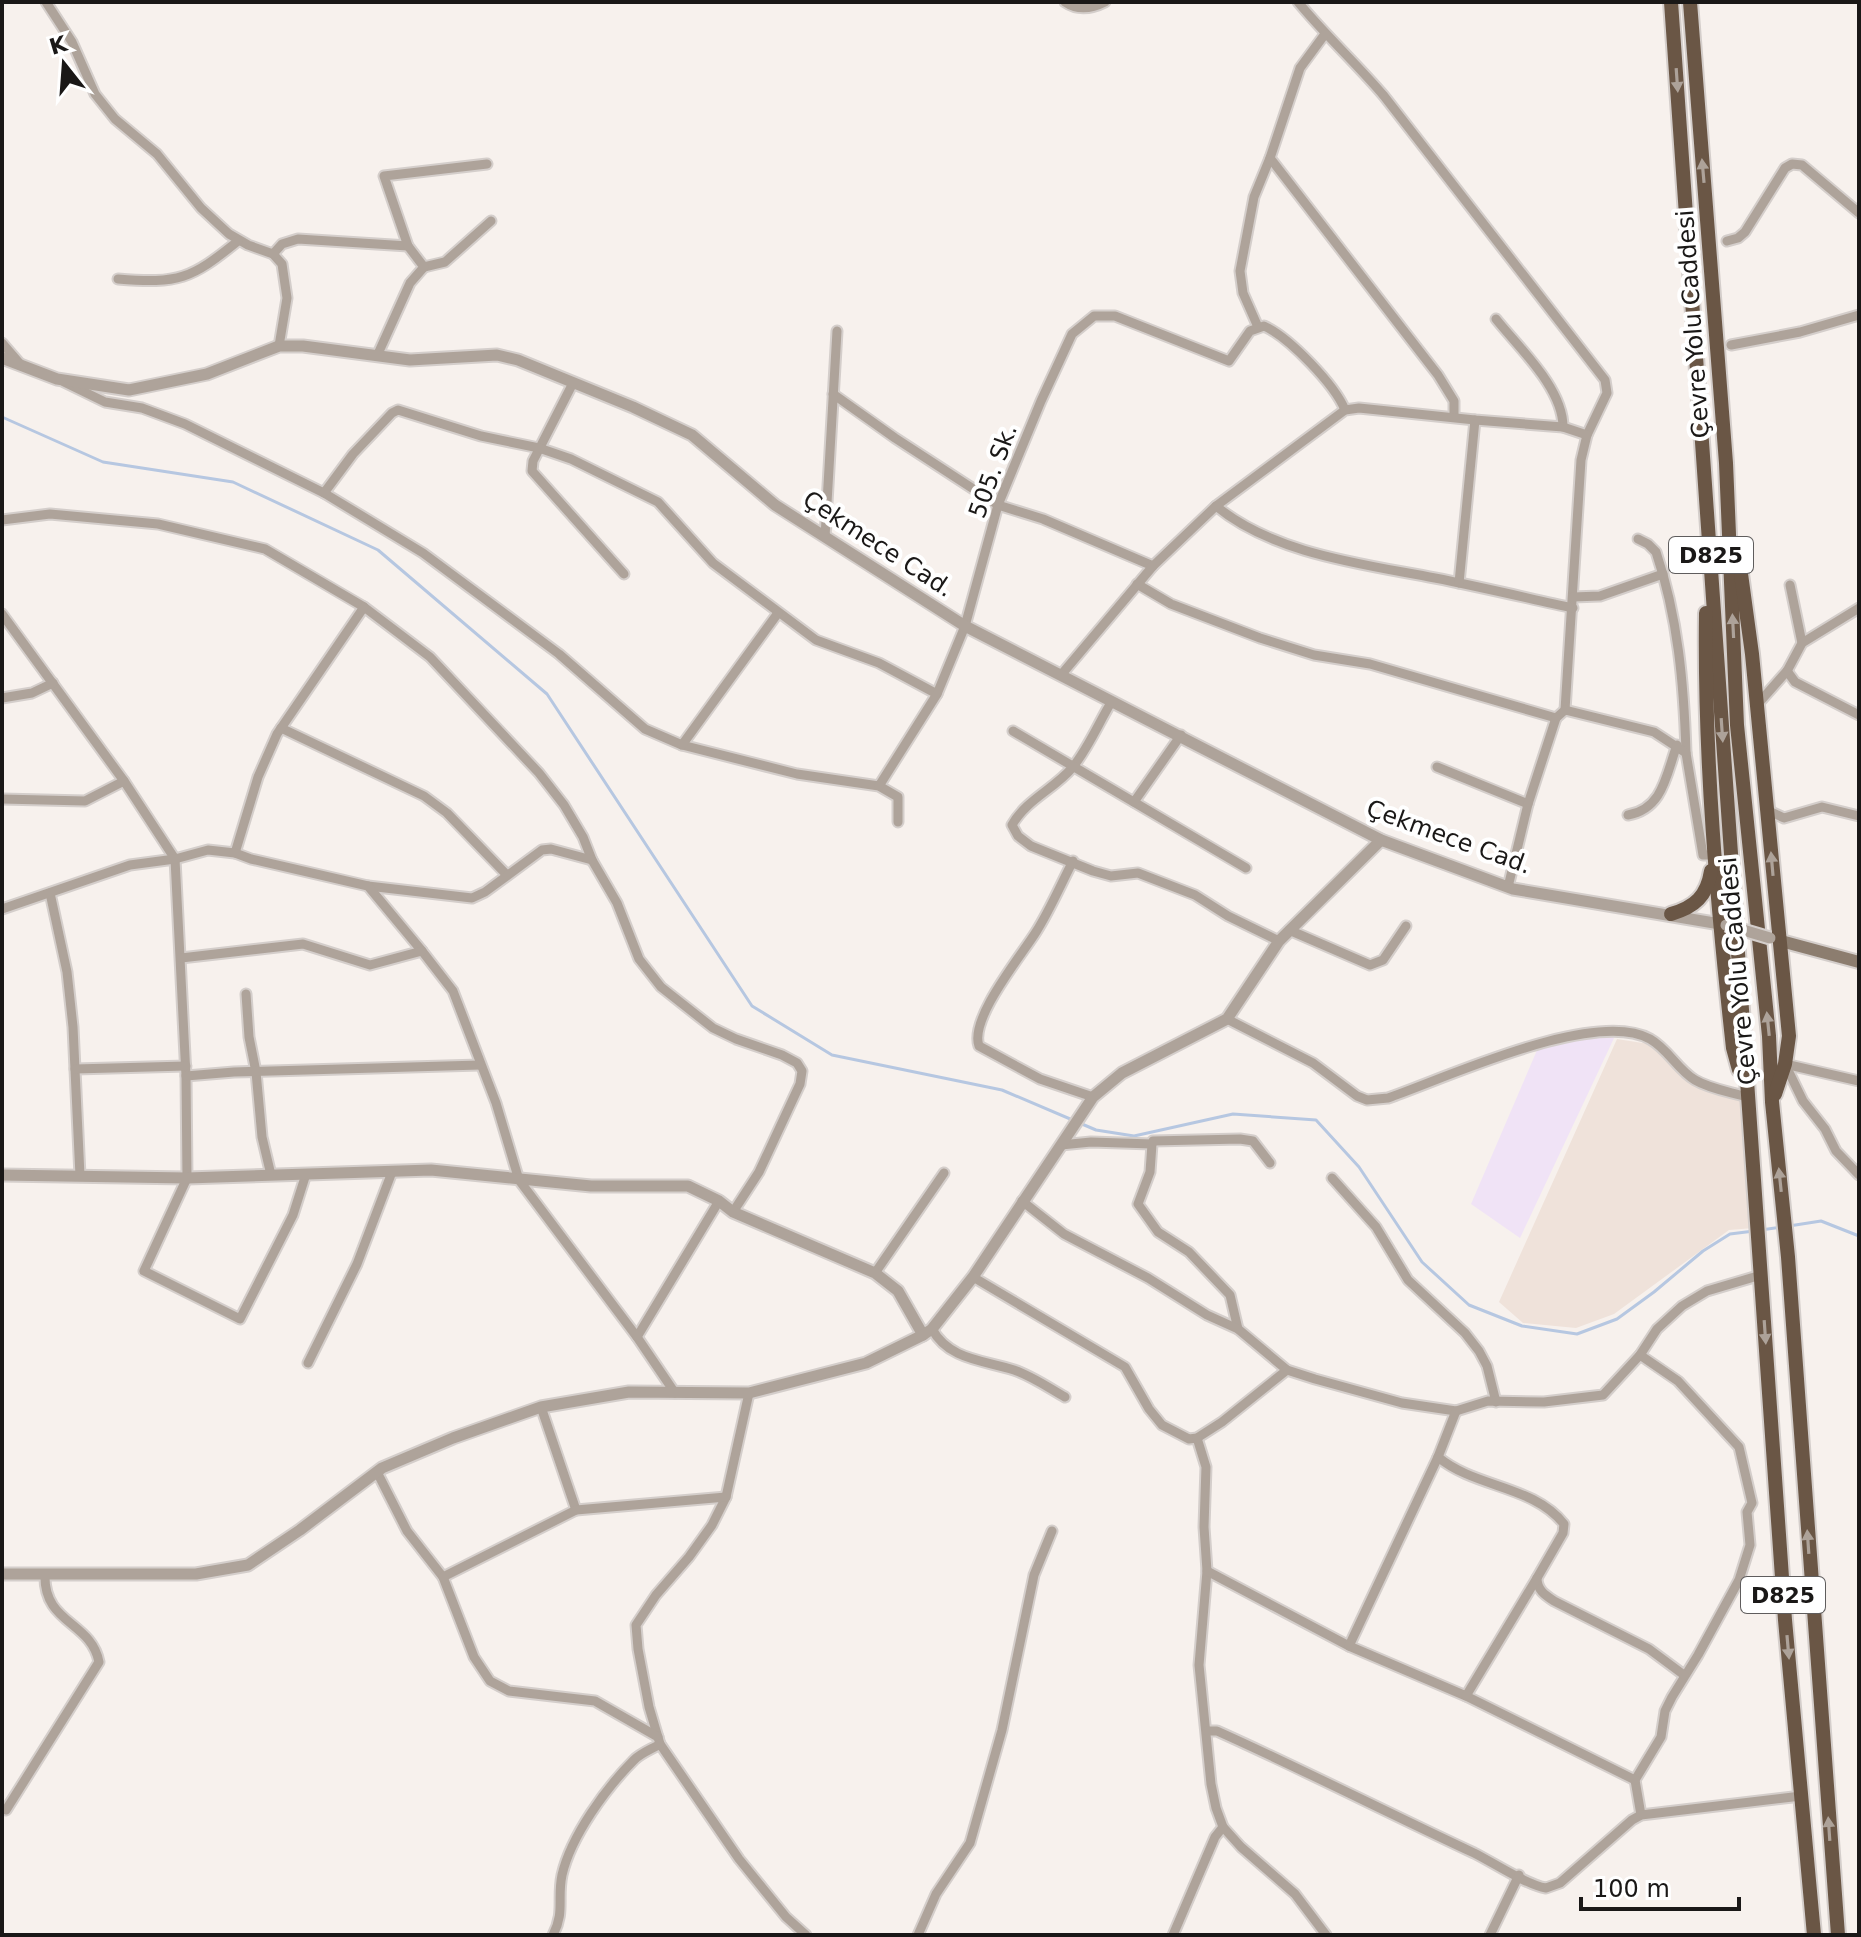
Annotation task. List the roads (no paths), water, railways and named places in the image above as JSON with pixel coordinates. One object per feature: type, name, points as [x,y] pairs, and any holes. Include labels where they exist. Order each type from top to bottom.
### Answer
[{"type":"highway","name":"Çevre Yolu Caddesi","points":[[1671,2],[1785,1620],[1814,1935]]},
{"type":"highway","name":"Çevre Yolu Caddesi","points":[[1690,2],[1726,463],[1737,725],[1788,1257],[1838,1935]]},
{"type":"highway","points":[[1726,463],[1752,654],[1767,810],[1775,940],[1789,1036],[1785,1064],[1772,1102]]},
{"type":"highway","points":[[1707,495],[1705,666],[1714,855],[1733,1048],[1747,1102]]},
{"type":"highway","points":[[1671,914],[1687,909],[1701,899],[1710,880],[1714,855]]},
{"type":"main road","points":[[1775,940],[1859,962]]},
{"type":"street","points":[[46,2],[72,42],[95,94],[115,119],[157,154],[201,208],[238,241],[273,254],[282,264],[287,298],[279,346]]},
{"type":"street","points":[[1065,2],[1082,9],[1105,2]]},
{"type":"street","points":[[1298,2],[1384,96],[1599,370],[1607,393],[1587,435],[1581,460],[1565,710],[1556,718],[1528,804],[1508,887]]},
{"type":"street","points":[[1325,34],[1300,68],[1254,197],[1240,261],[1243,293],[1258,327],[1271,329],[1289,344],[1330,387],[1345,410]]},
{"type":"street","points":[[1270,158],[1438,375],[1454,401],[1454,417]]},
{"type":"street","points":[[424,267],[408,246],[384,176],[487,164]]},
{"type":"street","points":[[1727,241],[1745,232],[1785,168],[1792,164],[1802,165],[1859,213]]},
{"type":"street","points":[[377,356],[410,283],[424,267],[445,262],[491,221]]},
{"type":"street","points":[[273,254],[282,244],[298,239],[408,246]]},
{"type":"street","points":[[118,279],[181,278],[209,265],[238,241]]},
{"type":"street","points":[[1731,345],[1800,332],[1859,315]]},
{"type":"street","name":"505. Sk.","points":[[879,786],[937,694],[965,626],[998,505],[1072,334],[1094,316],[1115,316],[1229,361],[1243,337],[1258,327]]},
{"type":"street","points":[[1496,319],[1555,394],[1562,411],[1563,427]]},
{"type":"street","points":[[825,537],[837,331]]},
{"type":"street","points":[[2,343],[21,365]]},
{"type":"street","name":"Çekmece Cad.","points":[[2,358],[57,379],[129,390],[207,374],[279,346],[303,346],[410,360],[497,355],[518,360],[692,435],[775,505],[965,626],[1381,840],[1508,887],[1671,914],[1775,940]]},
{"type":"street","points":[[57,379],[105,402],[142,408],[185,424],[324,493],[423,553],[559,654],[645,729],[682,745],[797,774],[879,786],[898,797],[898,822]]},
{"type":"street","points":[[573,383],[539,448],[532,471],[624,574]]},
{"type":"street","points":[[833,394],[998,505],[1043,519],[1153,566]]},
{"type":"street","points":[[1061,675],[1153,566],[1216,506],[1345,410],[1359,408],[1563,427],[1587,435]]},
{"type":"street","points":[[324,493],[353,454],[398,410],[481,436],[539,448],[571,459],[658,502],[713,563],[816,640],[879,663],[937,694]]},
{"type":"street","points":[[1459,583],[1475,420]]},
{"type":"street","points":[[1216,506],[1242,525],[1281,543],[1355,562],[1573,602],[1663,574]]},
{"type":"street","points":[[2,520],[50,514],[158,524],[265,549],[364,607],[430,657],[512,741],[564,805],[617,903],[639,959],[661,987],[713,1028],[782,1055],[797,1063],[802,1071],[800,1084],[759,1172],[733,1212]]},
{"type":"street","points":[[1638,539],[1656,552],[1675,622],[1684,696],[1686,753],[1703,855],[1714,855]]},
{"type":"street","points":[[1137,584],[1171,604],[1260,638],[1314,655],[1370,664],[1556,718]]},
{"type":"street","points":[[1790,585],[1802,643]]},
{"type":"street","points":[[235,853],[258,777],[281,728],[364,607]]},
{"type":"street","points":[[1756,706],[1787,671],[1802,643],[1859,608]]},
{"type":"street","points":[[682,745],[778,613]]},
{"type":"street","points":[[2,614],[124,781],[175,859],[186,1071],[187,1178],[144,1271],[240,1319],[293,1215],[306,1174]]},
{"type":"street","points":[[1787,671],[1795,682],[1859,715]]},
{"type":"street","points":[[2,698],[32,693],[53,683]]},
{"type":"street","points":[[1112,701],[1074,766],[1018,814],[1012,825],[1018,836],[1031,846],[1111,876],[1138,873],[1195,895],[1228,916],[1279,941]]},
{"type":"street","points":[[1565,710],[1654,732],[1686,753]]},
{"type":"street","points":[[281,728],[424,796],[447,813],[507,875]]},
{"type":"street","points":[[1013,731],[1246,868]]},
{"type":"street","points":[[1134,802],[1181,735]]},
{"type":"street","points":[[1628,815],[1644,812],[1657,799],[1677,745]]},
{"type":"street","points":[[1437,767],[1528,804]]},
{"type":"street","points":[[2,799],[85,801],[124,781]]},
{"type":"street","points":[[1767,810],[1784,818],[1822,807],[1859,816]]},
{"type":"street","points":[[2,1574],[196,1574],[248,1565],[377,1472],[453,1438],[541,1407],[629,1392],[749,1393],[866,1363],[928,1332],[973,1277],[1093,1097],[1122,1073],[1227,1019],[1279,941],[1381,840]]},
{"type":"street","points":[[2,909],[130,865],[175,859],[208,850],[235,853],[368,886],[472,898],[485,892],[542,850],[551,849],[592,860]]},
{"type":"street","points":[[1073,861],[1037,930],[989,1005],[977,1040],[979,1046],[1040,1079],[1093,1097]]},
{"type":"street","points":[[368,886],[453,991],[496,1103],[519,1180],[637,1337],[675,1393]]},
{"type":"street","points":[[50,893],[67,972],[80,1176]]},
{"type":"street","points":[[1289,930],[1370,965],[1383,960],[1406,926]]},
{"type":"street","points":[[181,958],[303,944],[370,965],[422,951]]},
{"type":"street","points":[[246,994],[262,1137],[271,1175]]},
{"type":"street","points":[[1227,1019],[1313,1063],[1367,1100],[1388,1098],[1547,1041],[1622,1032],[1649,1038],[1694,1080],[1747,1102]]},
{"type":"street","points":[[1785,1064],[1859,1081]]},
{"type":"street","points":[[1785,1064],[1803,1101],[1825,1129],[1836,1151],[1859,1175]]},
{"type":"street","points":[[75,1069],[256,1072],[480,1065]]},
{"type":"street","points":[[1061,1145],[1253,1141],[1270,1163]]},
{"type":"street","points":[[1152,1144],[1150,1172],[1138,1204],[1158,1232],[1189,1252],[1230,1295],[1238,1329]]},
{"type":"street","points":[[2,1175],[187,1178],[431,1170],[591,1186],[688,1186],[719,1201],[733,1212],[875,1273],[898,1291],[928,1332],[957,1354],[1016,1370],[1065,1397]]},
{"type":"street","points":[[308,1363],[357,1264],[392,1172]]},
{"type":"street","points":[[875,1273],[944,1173]]},
{"type":"street","points":[[1332,1178],[1376,1227],[1408,1280],[1465,1333],[1479,1351],[1487,1366],[1496,1402]]},
{"type":"street","points":[[637,1337],[719,1201]]},
{"type":"street","points":[[1022,1201],[1064,1234],[1148,1278],[1207,1315],[1238,1329],[1287,1370],[1366,1395],[1456,1411],[1469,1405],[1496,1402],[1544,1402],[1603,1395],[1640,1355],[1657,1329],[1682,1306],[1707,1291],[1761,1275]]},
{"type":"street","points":[[973,1277],[1125,1367],[1162,1425],[1189,1439],[1197,1438],[1222,1422],[1287,1370]]},
{"type":"street","points":[[1640,1355],[1678,1381],[1739,1447],[1752,1503],[1747,1512],[1750,1545],[1739,1580],[1665,1711],[1661,1737],[1635,1780],[1641,1815]]},
{"type":"street","points":[[749,1393],[726,1497],[712,1525],[636,1625],[638,1649],[659,1740],[739,1859],[786,1917],[806,1935]]},
{"type":"street","points":[[541,1407],[576,1510]]},
{"type":"street","points":[[1349,1646],[1438,1457],[1456,1411]]},
{"type":"street","points":[[1197,1438],[1206,1467],[1204,1527],[1207,1571],[1199,1665],[1211,1784],[1223,1827],[1295,1894],[1326,1935]]},
{"type":"street","points":[[1438,1457],[1449,1467],[1507,1488],[1554,1510],[1564,1524],[1563,1533],[1466,1696]]},
{"type":"street","points":[[377,1472],[407,1531],[443,1577],[474,1657],[490,1681],[509,1691],[595,1701],[659,1740]]},
{"type":"street","points":[[443,1577],[576,1510],[726,1497]]},
{"type":"street","points":[[918,1935],[936,1894],[970,1843],[1002,1730],[1034,1575],[1052,1531]]},
{"type":"street","points":[[1207,1571],[1349,1646],[1466,1696],[1635,1780]]},
{"type":"street","points":[[6,1810],[99,1662],[96,1647],[53,1607],[45,1592],[45,1574]]},
{"type":"street","points":[[1537,1578],[1542,1593],[1554,1601],[1649,1649],[1684,1675]]},
{"type":"street","points":[[1207,1731],[1217,1731],[1320,1777],[1541,1888],[1554,1886],[1641,1815],[1801,1796]]},
{"type":"street","points":[[553,1935],[561,1920],[561,1882],[575,1838],[636,1758],[659,1740]]},
{"type":"street","points":[[1173,1935],[1215,1837],[1223,1827]]},
{"type":"street","points":[[1490,1935],[1519,1875]]},
{"type":"waterway","points":[[2,417],[103,462],[233,482],[378,550],[547,694],[752,1006],[832,1055],[1002,1090],[1096,1130],[1134,1136],[1233,1114],[1316,1120],[1359,1167],[1422,1262],[1469,1305],[1522,1326],[1577,1334],[1617,1319],[1703,1251],[1730,1234],[1754,1231]]},
{"type":"waterway","points":[[1789,1226],[1821,1221],[1859,1236]]},
{"type":"waterway","points":[[1761,1230],[1781,1227]]}]
